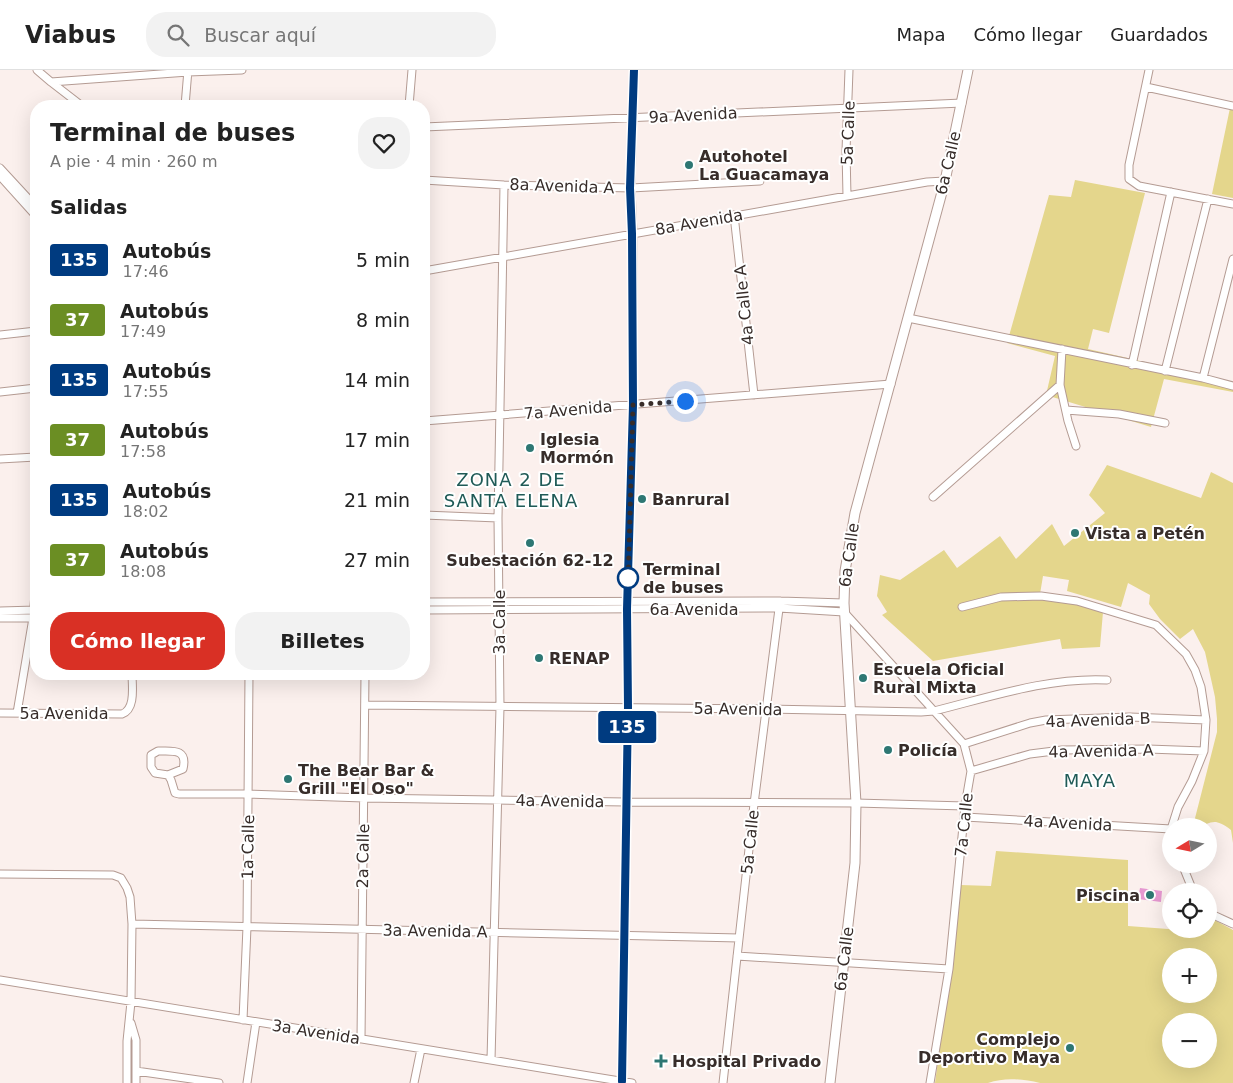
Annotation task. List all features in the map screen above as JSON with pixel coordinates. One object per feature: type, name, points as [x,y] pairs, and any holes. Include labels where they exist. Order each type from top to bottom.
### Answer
[{"type":"main road","name":"6a Calle","points":[[830,1083],[855,862],[856,803],[844,607],[844,571],[855,513],[945,181],[968,70]]},
{"type":"street","points":[[37,70],[74,100]]},
{"type":"street","points":[[51,82],[188,71],[242,70]]},
{"type":"street","points":[[410,100],[412,70]]},
{"type":"street","points":[[622,1081],[628,707],[627,605],[633,405],[630,188],[634,70]]},
{"type":"street","name":"5a Calle","points":[[848,196],[846,151],[849,70]]},
{"type":"street","points":[[1149,70],[1129,165],[1129,179],[1140,186],[1233,204]]},
{"type":"street","points":[[186,100],[188,71]]},
{"type":"street","points":[[1146,87],[1233,106]]},
{"type":"street","name":"9a Avenida","points":[[430,127],[962,103]]},
{"type":"street","points":[[0,168],[30,200]]},
{"type":"street","points":[[0,176],[30,209]]},
{"type":"street","name":"8a Avenida A","points":[[430,180],[504,185],[630,188],[760,181]]},
{"type":"street","name":"8a Avenida","points":[[430,270],[927,182],[945,181]]},
{"type":"street","name":"3a Calle","points":[[491,1060],[496,800],[500,707],[498,518],[504,185]]},
{"type":"street","points":[[1132,365],[1170,192]]},
{"type":"street","points":[[1165,371],[1208,199]]},
{"type":"street","name":"4a Calle A","points":[[734,216],[754,395]]},
{"type":"street","points":[[1203,378],[1233,259]]},
{"type":"street","points":[[908,318],[1203,378],[1233,386]]},
{"type":"street","points":[[0,335],[30,332]]},
{"type":"street","points":[[1062,349],[1060,385],[1076,446]]},
{"type":"street","name":"7a Avenida","points":[[430,421],[891,384]]},
{"type":"street","points":[[933,497],[1060,385]]},
{"type":"street","points":[[0,392],[30,389]]},
{"type":"street","points":[[1066,410],[1119,414],[1165,423]]},
{"type":"street","points":[[0,459],[30,457]]},
{"type":"street","points":[[430,515],[498,518]]},
{"type":"street","points":[[962,607],[1001,597],[1041,596],[1077,601],[1156,625],[1186,654],[1195,670],[1201,688],[1206,720],[1204,751],[1174,818]]},
{"type":"street","name":"6a Avenida","points":[[430,602],[627,605],[780,604],[844,607]]},
{"type":"street","name":"5a Calle","points":[[723,1083],[754,804],[780,604]]},
{"type":"street","name":"6a Avenida","points":[[430,610],[500,610],[627,605]]},
{"type":"street","name":"7a Calle","points":[[844,607],[964,744],[971,771],[965,806],[949,969],[930,1083]]},
{"type":"street","points":[[0,611],[30,610]]},
{"type":"street","points":[[0,618],[30,618]]},
{"type":"street","points":[[17,713],[30,644]]},
{"type":"street","name":"5a Avenida","points":[[365,705],[921,712],[934,711],[1033,687],[1088,679],[1108,680]]},
{"type":"street","name":"5a Avenida","points":[[0,713],[122,714],[128,712],[131,707],[132,680]]},
{"type":"street","name":"1a Calle","points":[[243,1020],[247,927],[249,680]]},
{"type":"street","name":"2a Calle","points":[[361,1039],[365,680]]},
{"type":"street","name":"4a Avenida B","points":[[964,744],[1030,723],[1046,720],[1130,717],[1206,720]]},
{"type":"street","name":"4a Avenida A","points":[[971,771],[1030,754],[1062,750],[1148,749],[1204,751]]},
{"type":"street","name":"4a Avenida","points":[[158,751],[177,751],[182,756],[183,769],[168,775],[155,774],[152,770],[150,760],[152,753],[158,751]]},
{"type":"street","name":"4a Avenida","points":[[168,775],[176,794],[965,806]]},
{"type":"street","name":"4a Avenida","points":[[965,817],[1162,828]]},
{"type":"street","points":[[0,874],[113,875],[120,878],[127,888],[130,897],[132,924],[131,1020],[127,1041],[127,1083]]},
{"type":"street","points":[[1217,917],[1233,924]]},
{"type":"street","name":"3a Avenida A","points":[[132,924],[739,938]]},
{"type":"street","points":[[737,956],[949,969]]},
{"type":"street","name":"3a Avenida","points":[[0,980],[491,1060],[592,1080],[632,1083]]},
{"type":"street","points":[[131,1020],[136,1040],[136,1083]]},
{"type":"street","points":[[247,1083],[256,1022]]},
{"type":"street","points":[[414,1083],[421,1049]]},
{"type":"street","points":[[136,1071],[219,1083]]},
{"type":"shaded area","points":[[1230,108],[1233,109],[1233,198],[1212,194]]},
{"type":"shaded area","points":[[1075,180],[1145,193],[1109,333],[1093,329],[1088,349],[1233,382],[1233,392],[1164,379],[1151,427],[1046,395],[1055,356],[1007,343],[1049,195],[1071,197]]},
{"type":"shaded area","points":[[1107,465],[1201,498],[1211,472],[1233,483],[1233,843],[1231,830],[1218,823],[1218,818],[1195,818],[1217,732],[1215,697],[1205,652],[1193,629],[1180,639],[1160,619],[1149,604],[1150,595],[1128,583],[1121,607],[1067,591],[1069,580],[1043,576],[1040,594],[1103,612],[1100,647],[1062,649],[1060,639],[933,661],[882,615],[887,612],[877,596],[880,575],[900,580],[944,550],[957,568],[1000,536],[1016,559],[1052,524],[1064,546],[1105,513],[1089,495]]},
{"type":"shaded area","points":[[996,851],[1128,860],[1128,926],[1162,929],[1162,938],[1217,938],[1217,921],[1233,930],[1233,1083],[1040,1083],[1014,1079],[988,1083],[935,1083],[961,885],[991,886]]},
{"type":"shaded area","name":"Piscina","points":[[1140,888],[1162,891],[1161,902],[1138,899]]},
{"type":"bus line","name":"135","points":[[622,1081],[628,707],[627,609],[633,405],[630,188],[634,70]]},
{"type":"place","name":"Autohotel La Guacamaya","points":[[689,165]]},
{"type":"place","name":"Iglesia Mormón","points":[[530,448]]},
{"type":"place","name":"Banrural","points":[[642,499]]},
{"type":"place","name":"Vista a Petén","points":[[1075,533]]},
{"type":"place","name":"Subestación 62-12","points":[[530,543]]},
{"type":"place","name":"Terminal de buses","points":[[628,578]]},
{"type":"place","name":"RENAP","points":[[539,658]]},
{"type":"place","name":"Escuela Oficial Rural Mixta","points":[[863,678]]},
{"type":"place","name":"Policía","points":[[888,750]]},
{"type":"place","name":"The Bear Bar & Grill \"El Oso\"","points":[[288,779]]},
{"type":"place","name":"Piscina","points":[[1150,895]]},
{"type":"place","name":"Complejo Deportivo Maya","points":[[1070,1048]]},
{"type":"place","name":"Hospital Privado","points":[[661,1061]]},
{"type":"district","name":"ZONA 2 DE SANTA ELENA","points":[[511,489]]},
{"type":"district","name":"MAYA","points":[[1090,780]]},
{"type":"route","points":[[628,578],[628,586],[633,405],[685,401]]}]
